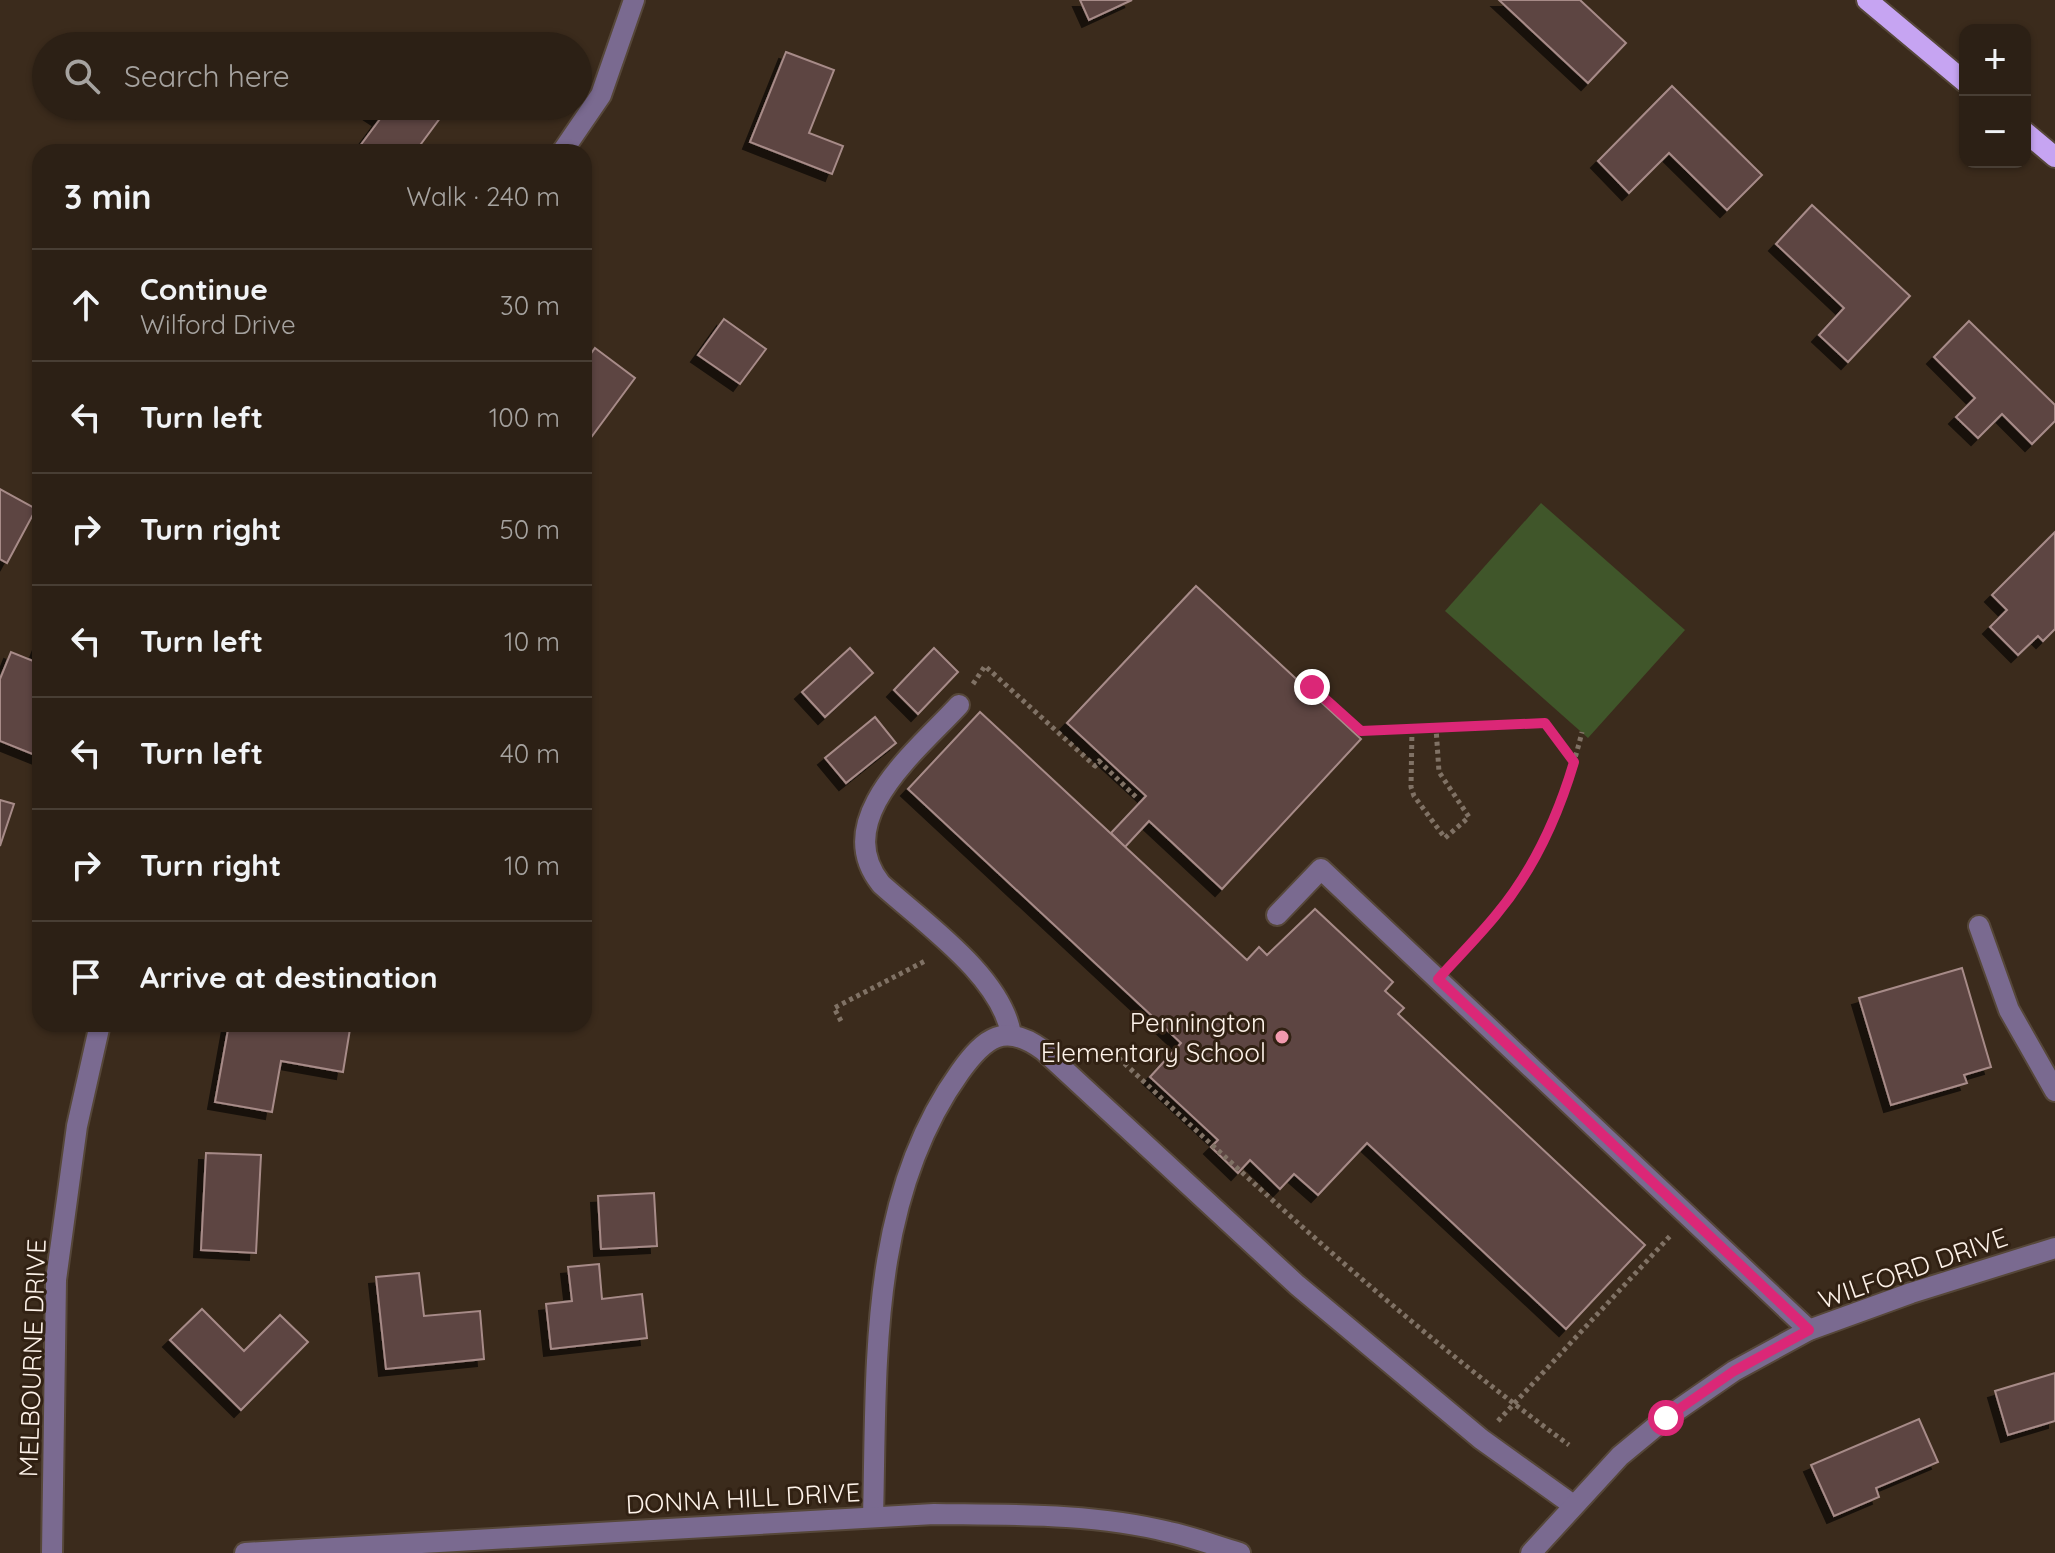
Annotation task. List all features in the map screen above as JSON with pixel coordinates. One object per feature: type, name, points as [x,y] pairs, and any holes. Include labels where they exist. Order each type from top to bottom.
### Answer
[{"type":"main road","points":[[1867,0],[1959,77]]},
{"type":"main road","points":[[2031,137],[2055,157]]},
{"type":"street","points":[[592,108],[601,95],[634,0]]},
{"type":"street","points":[[567,144],[584,120]]},
{"type":"street","points":[[959,705],[878,794],[871,809],[866,856],[871,871],[881,884],[987,980],[1009,1021],[1011,1034]]},
{"type":"street","points":[[1277,915],[1321,869],[1809,1330]]},
{"type":"street","points":[[1979,926],[2009,1010],[2055,1091]]},
{"type":"street","name":"MELBOURNE DRIVE","points":[[52,1553],[56,1280],[77,1126],[98,1032]]},
{"type":"street","points":[[873,1517],[877,1393],[886,1268],[892,1228],[905,1180],[923,1133],[965,1065],[991,1039],[1011,1034],[1027,1039],[1043,1050],[1297,1285],[1481,1439],[1573,1505]]},
{"type":"street","name":"WILFORD DRIVE","points":[[1531,1553],[1620,1456],[1666,1418],[1734,1371],[1809,1330],[1911,1293],[2055,1248]]},
{"type":"street","name":"DONNA HILL DRIVE","points":[[245,1553],[934,1514],[1077,1519],[1168,1531],[1240,1553]]},
{"type":"path","points":[[959,705],[985,666],[1095,766],[1099,761],[1136,797]]},
{"type":"path","points":[[1312,687],[1361,731],[1545,723],[1574,762]]},
{"type":"path","points":[[1412,729],[1411,787],[1414,796],[1445,838],[1469,817],[1439,772],[1436,728]]},
{"type":"path","points":[[1438,979],[1497,914],[1517,886],[1549,829],[1582,732]]},
{"type":"path","points":[[841,1021],[834,1008],[951,947]]},
{"type":"path","points":[[1107,1047],[1316,1241],[1513,1404],[1569,1445]]},
{"type":"path","points":[[1481,1439],[1688,1216]]},
{"type":"green space","points":[[1541,503],[1685,630],[1588,738],[1445,611]]},
{"type":"building","points":[[1080,0],[1132,0],[1089,20]]},
{"type":"building","points":[[1499,0],[1580,0],[1626,43],[1588,83]]},
{"type":"building","points":[[786,52],[834,70],[809,133],[843,146],[832,174],[750,142]]},
{"type":"building","points":[[1672,86],[1762,175],[1727,210],[1669,153],[1629,193],[1598,161]]},
{"type":"building","points":[[379,120],[439,120],[421,144],[361,144]]},
{"type":"building","points":[[1812,205],[1910,296],[1848,362],[1819,335],[1844,308],[1776,244]]},
{"type":"building","points":[[724,319],[766,349],[740,384],[698,355]]},
{"type":"building","points":[[1969,321],[2055,405],[2055,421],[2032,444],[2002,414],[1978,438],[1956,417],[1975,398],[1934,357]]},
{"type":"building","points":[[595,348],[635,378],[592,436],[592,352]]},
{"type":"building","points":[[0,489],[32,507],[32,516],[7,563],[0,559]]},
{"type":"building","points":[[2055,532],[2055,629],[2043,641],[2038,636],[2018,655],[1990,627],[2007,610],[1992,595]]},
{"type":"building","points":[[1196,586],[1361,739],[1222,889],[1149,821],[1125,847],[1111,833],[1146,796],[1067,723]]},
{"type":"building","points":[[850,648],[873,673],[825,717],[802,692]]},
{"type":"building","points":[[934,648],[958,672],[918,714],[894,690]]},
{"type":"building","points":[[11,652],[32,661],[32,754],[0,741],[0,679]]},
{"type":"building","points":[[980,712],[1247,960],[1259,947],[1267,955],[1315,909],[1393,982],[1385,991],[1404,1008],[1398,1014],[1645,1245],[1566,1329],[1367,1143],[1318,1195],[1294,1174],[1280,1189],[1250,1160],[1238,1173],[1211,1147],[1218,1140],[1150,1077],[1181,1043],[908,789]]},
{"type":"building","points":[[875,717],[896,743],[846,783],[825,758]]},
{"type":"building","points":[[0,800],[14,804],[0,846]]},
{"type":"building","points":[[1962,968],[1991,1067],[1964,1075],[1967,1083],[1891,1105],[1859,998]]},
{"type":"building","points":[[228,1032],[350,1032],[343,1072],[281,1061],[272,1112],[215,1102]]},
{"type":"building","points":[[206,1153],[261,1155],[256,1253],[201,1250]]},
{"type":"building","points":[[654,1193],[657,1246],[601,1249],[598,1196]]},
{"type":"building","points":[[599,1264],[602,1299],[642,1294],[647,1338],[551,1349],[546,1304],[572,1301],[568,1267]]},
{"type":"building","points":[[419,1273],[424,1316],[480,1311],[484,1359],[386,1369],[376,1277]]},
{"type":"building","points":[[202,1309],[244,1351],[280,1315],[308,1342],[241,1410],[170,1340]]},
{"type":"building","points":[[2055,1373],[2055,1421],[2008,1435],[1995,1391]]},
{"type":"building","points":[[1919,1419],[1938,1462],[1876,1488],[1879,1497],[1834,1516],[1811,1465]]},
{"type":"place","name":"Pennington Elementary School","points":[[1282,1037]]},
{"type":"route","points":[[1312,687],[1361,731],[1545,723],[1574,762],[1549,829],[1517,886],[1497,914],[1438,979],[1809,1330],[1734,1371],[1666,1418]]}]
